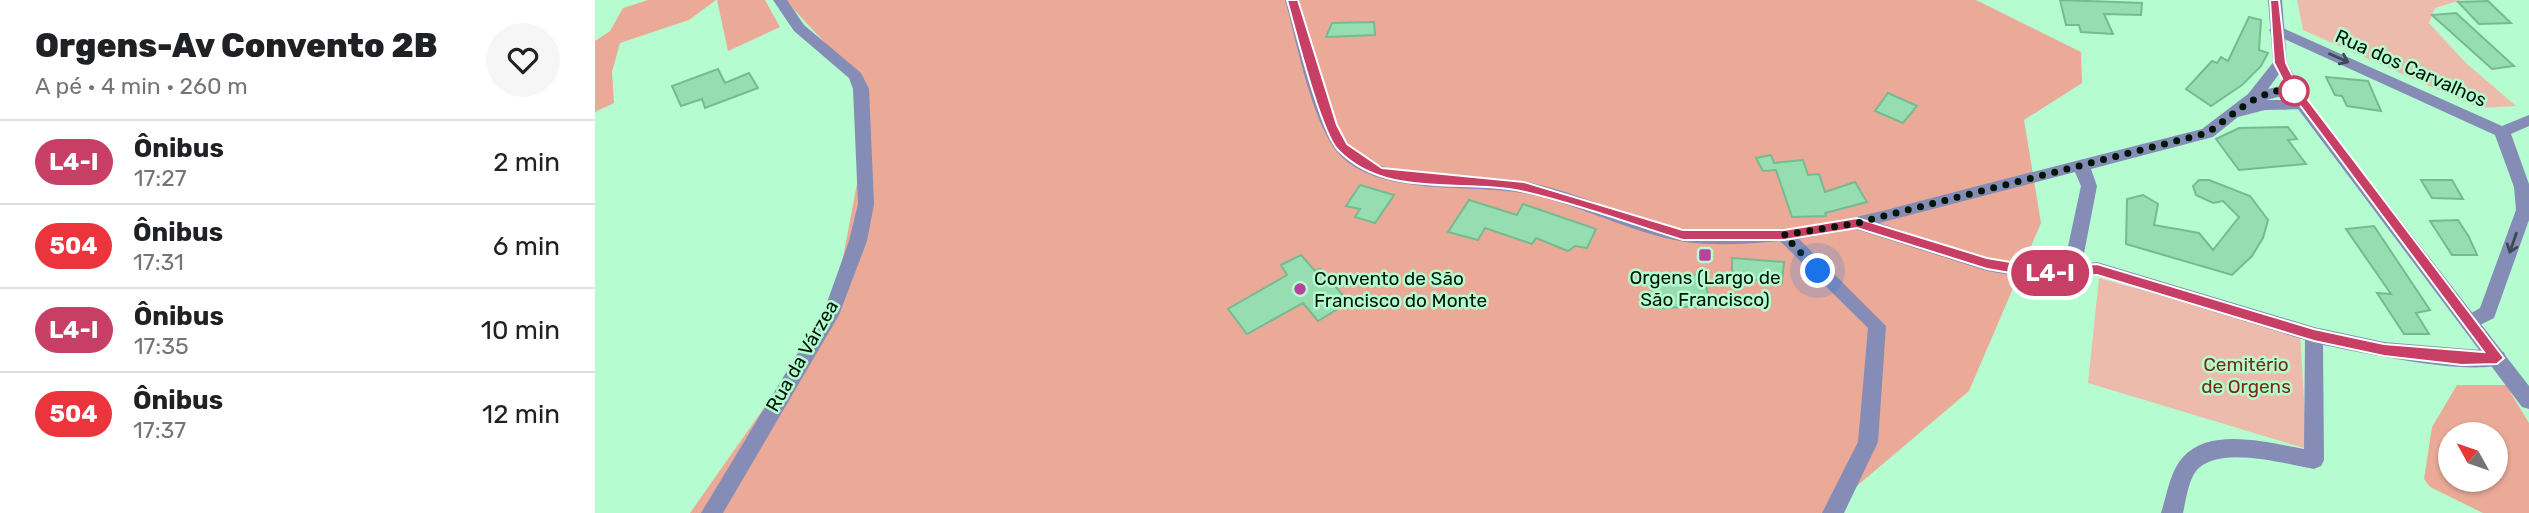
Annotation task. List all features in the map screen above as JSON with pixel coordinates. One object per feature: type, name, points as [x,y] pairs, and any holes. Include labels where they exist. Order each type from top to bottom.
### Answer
[{"type":"street","name":"Rua da Várzea","points":[[712,513],[833,310],[858,241],[866,204],[861,89],[856,76],[799,28],[780,0]]},
{"type":"street","points":[[1292,0],[1331,125],[1342,147],[1378,171],[1399,176],[1524,187],[1683,235],[1784,235],[1857,223],[2207,133],[2253,98],[2280,63]]},
{"type":"street","points":[[2275,0],[2280,63],[2303,105],[2525,392]]},
{"type":"street","name":"Rua dos Carvalhos","points":[[2276,30],[2503,132]]},
{"type":"street","points":[[2253,98],[2293,88]]},
{"type":"street","points":[[2232,116],[2264,105],[2303,105]]},
{"type":"street","points":[[2470,323],[2489,313],[2524,210],[2522,187],[2503,132],[2529,120]]},
{"type":"street","points":[[2073,271],[2089,186],[2087,175],[2079,166]]},
{"type":"street","points":[[1857,223],[1987,264],[2046,274],[2097,269],[2314,335],[2384,350],[2462,359],[2497,358]]},
{"type":"street","points":[[1784,235],[1877,326],[1868,442],[1833,513]]},
{"type":"street","points":[[2172,513],[2192,461],[2206,454],[2228,448],[2314,460],[2314,335]]},
{"type":"green space","points":[[2297,0],[2461,0],[2435,8],[2429,23],[2466,63],[2516,106],[2479,108],[2303,30]]},
{"type":"green space","name":"Cemitério de Orgens","points":[[2099,278],[2300,334],[2307,449],[2088,383]]},
{"type":"shaded area","points":[[648,0],[716,0],[689,20],[620,43],[612,72],[614,103],[595,112],[595,41],[610,31],[623,8]]},
{"type":"shaded area","points":[[717,0],[765,0],[780,27],[728,51]]},
{"type":"shaded area","points":[[785,0],[1976,0],[2081,52],[2082,83],[2024,120],[2041,223],[1969,391],[1825,513],[690,513],[833,310],[864,147],[856,76]]},
{"type":"shaded area","points":[[2457,385],[2506,385],[2529,423],[2529,513],[2483,513],[2440,492],[2508,492],[2508,422],[2438,422],[2438,491],[2430,487],[2424,479],[2432,427]]},
{"type":"building","points":[[2060,0],[2142,3],[2141,15],[2104,14],[2113,34],[2081,32],[2079,25],[2066,25]]},
{"type":"building","points":[[2488,1],[2511,23],[2479,24],[2458,2]]},
{"type":"building","points":[[2456,13],[2514,66],[2492,69],[2432,15]]},
{"type":"building","points":[[2249,17],[2261,20],[2259,50],[2268,53],[2261,66],[2242,85],[2211,106],[2186,89],[2212,61],[2217,63],[2221,57],[2228,61]]},
{"type":"building","points":[[1374,22],[1375,35],[1326,37],[1332,23]]},
{"type":"building","points":[[718,69],[725,83],[749,73],[758,88],[705,108],[702,99],[681,106],[672,86]]},
{"type":"building","points":[[2326,77],[2368,81],[2381,111],[2347,106],[2342,96],[2335,95]]},
{"type":"building","points":[[1888,93],[1917,106],[1903,123],[1875,111]]},
{"type":"building","points":[[2288,127],[2297,139],[2288,140],[2306,164],[2239,170],[2216,139],[2239,128]]},
{"type":"building","points":[[1771,155],[1774,163],[1803,160],[1808,175],[1819,174],[1825,192],[1855,182],[1867,202],[1825,213],[1826,216],[1792,217],[1776,170],[1763,171],[1756,158]]},
{"type":"building","points":[[2199,180],[2209,180],[2250,196],[2268,220],[2263,238],[2252,256],[2232,275],[2126,244],[2127,199],[2143,195],[2158,204],[2154,225],[2199,233],[2213,250],[2239,217],[2223,201],[2213,203],[2196,195],[2193,186]]},
{"type":"building","points":[[2421,180],[2452,180],[2463,199],[2432,198]]},
{"type":"building","points":[[1360,185],[1394,195],[1375,223],[1355,217],[1360,209],[1346,206]]},
{"type":"building","points":[[1469,200],[1517,215],[1523,204],[1596,229],[1587,248],[1575,246],[1568,251],[1536,238],[1532,244],[1485,228],[1478,240],[1448,232]]},
{"type":"building","points":[[2458,220],[2477,255],[2452,255],[2430,221]]},
{"type":"building","points":[[2374,226],[2430,310],[2416,313],[2429,334],[2404,334],[2377,293],[2391,294],[2346,229]]},
{"type":"building","name":"Convento de São Francisco do Monte","points":[[1301,255],[1315,271],[1320,269],[1349,302],[1318,321],[1303,303],[1247,334],[1228,309],[1287,275],[1281,265]]},
{"type":"building","points":[[1732,258],[1784,262],[1782,283],[1732,277]]},
{"type":"building","points":[[1703,274],[1711,306],[1659,308],[1652,278]]},
{"type":"bus line","name":"L4-I","points":[[1292,0],[1331,125],[1342,147],[1357,160],[1378,171],[1399,176],[1480,181],[1524,187],[1683,235],[1784,235],[1857,223],[1987,264],[2046,274],[2097,269],[2314,335],[2384,350],[2462,359],[2497,358],[2303,105],[2280,63],[2275,0]]},
{"type":"place","name":"Orgens (Largo de São Francisco)","points":[[1705,255]]},
{"type":"place","name":"Convento de São Francisco do Monte","points":[[1300,289]]},
{"type":"route","points":[[1818,271],[1784,235],[1857,223],[2207,133],[2253,98],[2273,91],[2293,88],[2294,91]]}]
